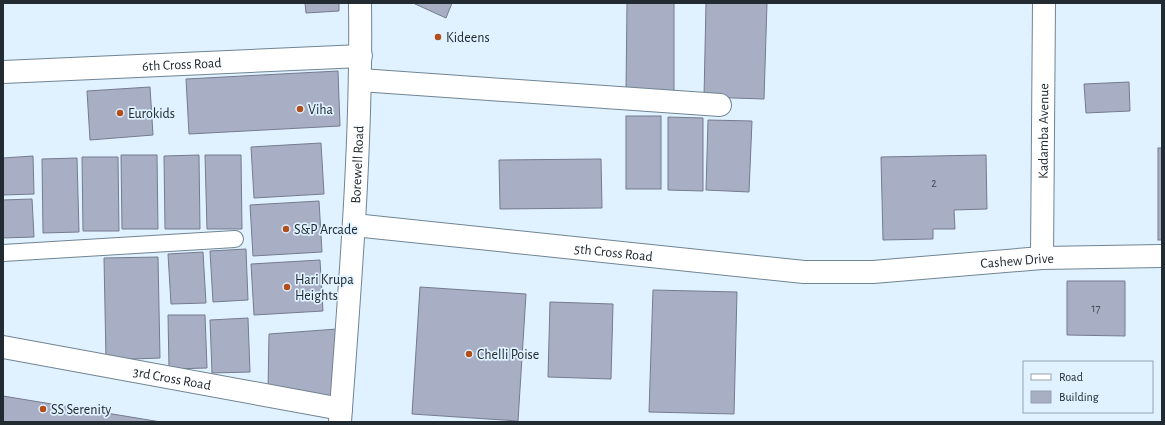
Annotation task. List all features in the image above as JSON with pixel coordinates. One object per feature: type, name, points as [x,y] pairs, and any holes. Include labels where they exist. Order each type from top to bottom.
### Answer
[{"type":"street","name":"Borewell Road","points":[[341,416],[354,225],[361,56],[360,3]]},
{"type":"street","name":"Kadamba Avenue","points":[[1042,258],[1044,3]]},
{"type":"street","name":"6th Cross Road","points":[[3,72],[361,56]]},
{"type":"street","points":[[360,80],[720,105]]},
{"type":"street","name":"5th Cross Road","points":[[354,225],[804,272],[872,272]]},
{"type":"street","name":"Cashew Drive","points":[[872,272],[1042,258],[1162,256]]},
{"type":"street","name":"3rd Cross Road","points":[[3,347],[341,416]]},
{"type":"lane","points":[[3,253],[235,239]]},
{"type":"building","points":[[305,3],[339,3],[339,11],[306,13]]},
{"type":"building","points":[[413,3],[452,3],[446,18]]},
{"type":"building","points":[[627,3],[674,3],[674,91],[626,91]]},
{"type":"building","points":[[706,3],[767,3],[764,99],[704,97]]},
{"type":"building","points":[[338,71],[340,126],[189,134],[186,79]]},
{"type":"building","points":[[1129,82],[1130,111],[1086,113],[1084,84]]},
{"type":"building","name":"Eurokids","points":[[150,87],[153,135],[90,140],[87,91]]},
{"type":"building","points":[[626,116],[661,116],[661,189],[626,189]]},
{"type":"building","points":[[668,117],[703,118],[703,191],[668,190]]},
{"type":"building","points":[[708,120],[752,121],[749,192],[706,190]]},
{"type":"building","points":[[321,143],[324,194],[254,198],[251,147]]},
{"type":"building","points":[[1158,148],[1162,148],[1162,240],[1158,240]]},
{"type":"building","points":[[121,155],[157,155],[158,229],[122,229]]},
{"type":"building","points":[[199,155],[200,229],[165,229],[164,156]]},
{"type":"building","points":[[205,155],[241,155],[242,229],[207,229]]},
{"type":"building","points":[[986,155],[987,209],[954,210],[955,229],[933,229],[933,239],[883,240],[881,157]]},
{"type":"building","points":[[33,156],[34,194],[3,195],[3,158]]},
{"type":"building","points":[[82,157],[118,157],[119,231],[83,231]]},
{"type":"building","points":[[77,158],[79,232],[43,233],[42,159]]},
{"type":"building","points":[[601,159],[602,208],[500,209],[499,160]]},
{"type":"building","points":[[32,199],[34,237],[3,238],[3,200]]},
{"type":"building","name":"S&P Arcade","points":[[319,201],[322,252],[253,256],[250,205]]},
{"type":"building","points":[[246,249],[248,300],[213,302],[210,251]]},
{"type":"building","points":[[203,252],[206,303],[171,304],[168,254]]},
{"type":"building","points":[[158,257],[160,358],[106,360],[104,258]]},
{"type":"building","name":"Hari Krupa Heights","points":[[320,260],[323,311],[254,315],[251,264]]},
{"type":"building","points":[[1067,281],[1125,281],[1125,336],[1067,335]]},
{"type":"building","name":"Chelli Poise","points":[[420,287],[526,294],[518,421],[412,414]]},
{"type":"building","points":[[653,290],[737,292],[734,414],[649,412]]},
{"type":"building","points":[[550,302],[613,304],[611,379],[548,377]]},
{"type":"building","points":[[168,315],[205,315],[207,368],[169,369]]},
{"type":"building","points":[[248,318],[250,372],[212,373],[210,320]]},
{"type":"building","points":[[337,329],[333,402],[268,391],[269,334]]},
{"type":"building","name":"SS Serenity","points":[[3,396],[161,422],[3,422]]},
{"type":"place","name":"Kideens","points":[[438,37]]},
{"type":"place","name":"Viha","points":[[300,109]]},
{"type":"place","name":"Eurokids","points":[[120,113]]},
{"type":"place","name":"S&P Arcade","points":[[286,229]]},
{"type":"place","name":"Hari Krupa Heights","points":[[287,287]]},
{"type":"place","name":"Chelli Poise","points":[[469,354]]},
{"type":"place","name":"SS Serenity","points":[[43,409]]}]
